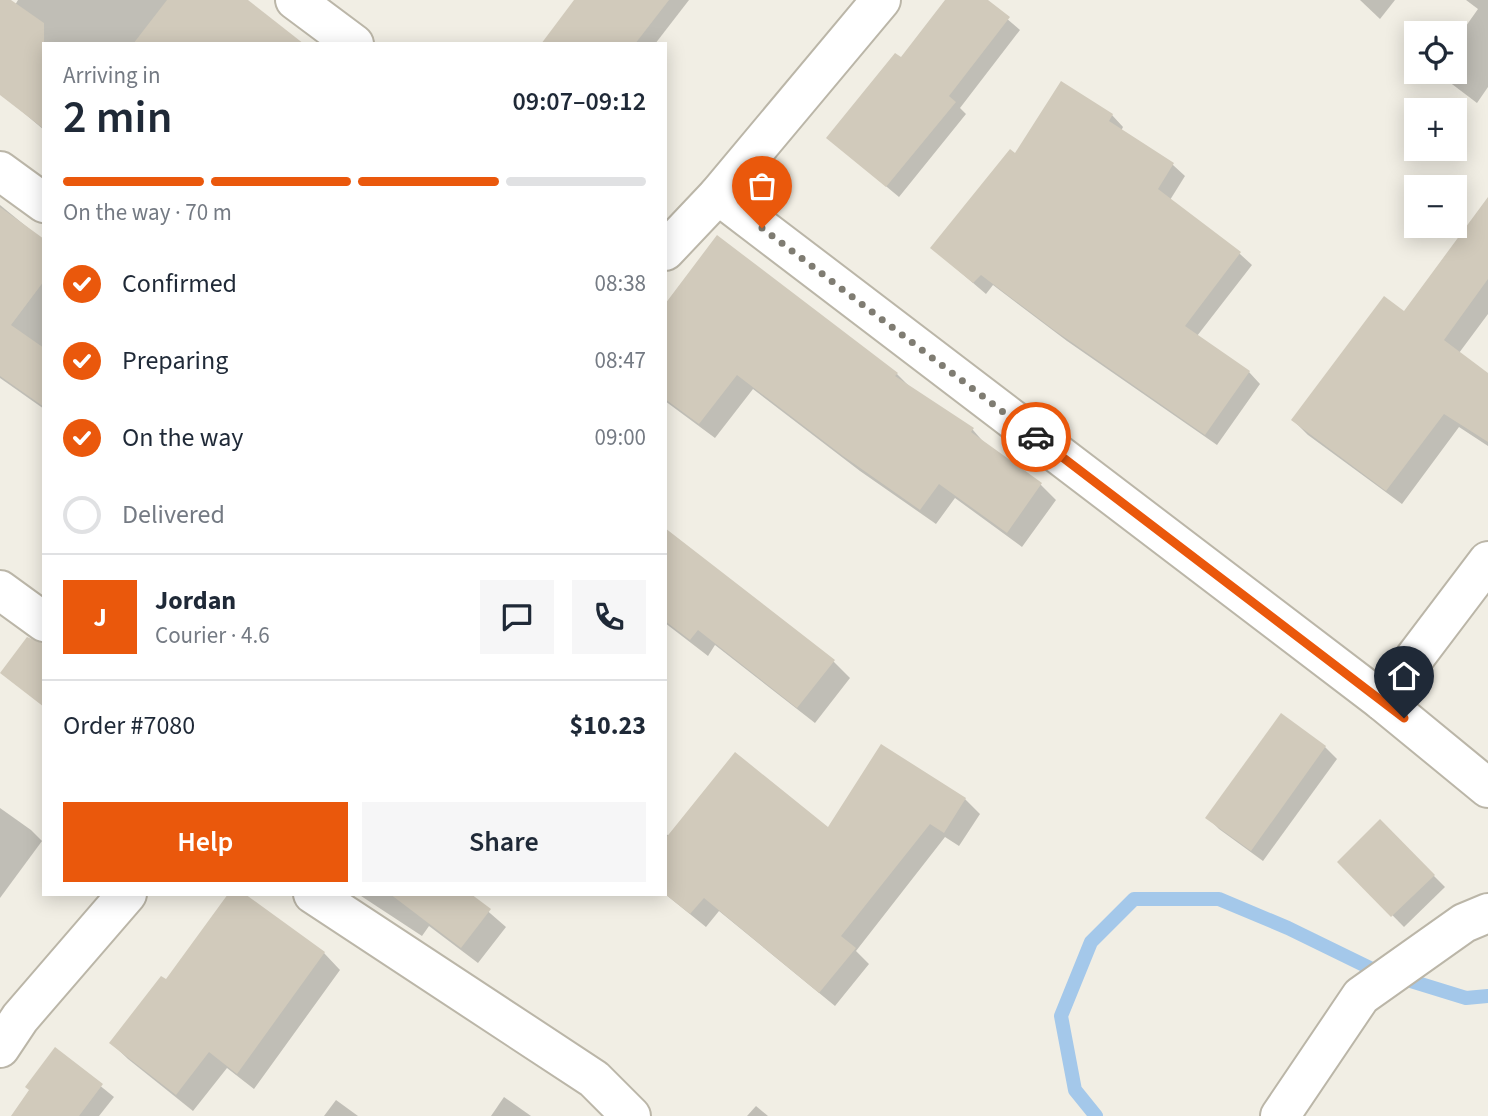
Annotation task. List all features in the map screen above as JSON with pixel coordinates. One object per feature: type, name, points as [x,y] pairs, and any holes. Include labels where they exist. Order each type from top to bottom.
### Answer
[{"type":"street","points":[[295,0],[351,42]]},
{"type":"street","points":[[667,249],[718,195],[881,0]]},
{"type":"street","points":[[0,170],[42,202]]},
{"type":"street","points":[[718,195],[1382,701],[1488,788]]},
{"type":"street","points":[[1382,701],[1488,561]]},
{"type":"street","points":[[0,590],[42,621]]},
{"type":"street","points":[[7,1024],[125,896]]},
{"type":"street","points":[[316,896],[594,1079],[631,1116]]},
{"type":"street","points":[[1280,1116],[1361,996],[1476,918]]},
{"type":"building","points":[[0,0],[11,0],[44,23],[42,127],[0,95]]},
{"type":"building","points":[[167,0],[248,0],[301,42],[135,42]]},
{"type":"building","points":[[574,0],[669,0],[637,42],[542,42]]},
{"type":"building","points":[[945,0],[988,0],[1010,17],[949,96],[956,102],[886,187],[826,138],[895,53],[901,57]]},
{"type":"building","points":[[1061,81],[1113,114],[1109,121],[1174,163],[1158,189],[1241,252],[1185,326],[1250,371],[1205,435],[1054,330],[981,275],[973,283],[930,248],[1010,149],[1015,153]]},
{"type":"building","points":[[1488,197],[1488,279],[1444,340],[1488,373],[1488,442],[1444,414],[1386,491],[1291,420],[1384,296],[1404,311],[1458,238],[1467,238],[1467,226]]},
{"type":"building","points":[[0,207],[42,238],[42,284],[11,325],[42,347],[42,406],[0,376]]},
{"type":"building","points":[[717,235],[898,373],[895,376],[974,428],[971,432],[1042,483],[1007,533],[939,484],[920,510],[843,456],[737,375],[699,424],[667,400],[667,301]]},
{"type":"building","points":[[667,530],[835,660],[797,708],[698,630],[690,640],[667,623]]},
{"type":"building","points":[[27,637],[42,643],[42,705],[0,673]]},
{"type":"building","points":[[1281,713],[1326,746],[1251,851],[1205,818]]},
{"type":"building","points":[[881,744],[966,798],[944,833],[930,824],[841,936],[856,948],[819,993],[704,898],[690,914],[667,896],[667,837],[735,752],[828,827]]},
{"type":"building","points":[[1380,819],[1435,875],[1391,917],[1337,862]]},
{"type":"building","points":[[227,896],[248,896],[325,952],[237,1074],[209,1052],[176,1095],[109,1043],[161,976],[166,979]]},
{"type":"building","points":[[393,896],[474,896],[491,909],[461,948]]},
{"type":"building","points":[[55,1047],[103,1084],[79,1116],[11,1116],[29,1090],[25,1087]]},
{"type":"waterway","points":[[1096,1116],[1075,1090],[1061,1016],[1091,942],[1134,899],[1219,899],[1288,928],[1372,969],[1466,998],[1488,996]]},
{"type":"way so far","points":[[762,228],[1036,437]]},
{"type":"route","points":[[1036,437],[1404,718]]}]
